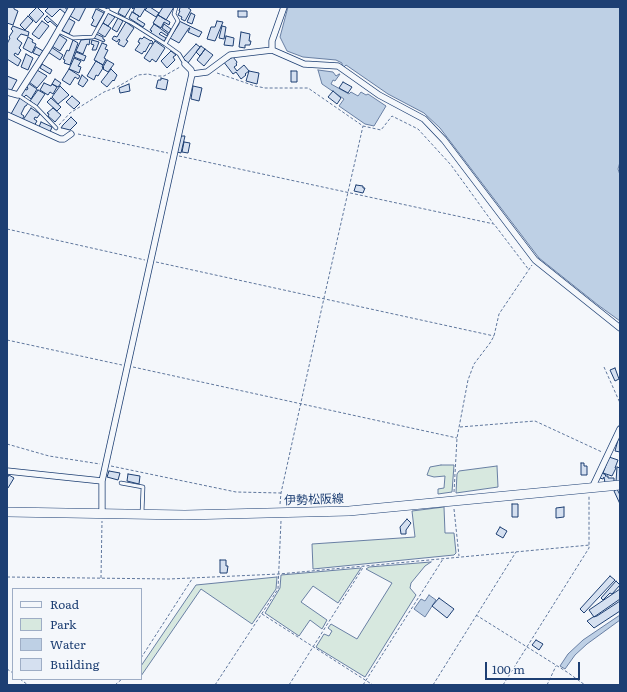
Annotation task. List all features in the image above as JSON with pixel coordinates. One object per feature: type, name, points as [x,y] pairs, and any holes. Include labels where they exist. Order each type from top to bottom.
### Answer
[{"type":"main road","name":"伊勢松阪線","points":[[7,512],[142,515],[280,513],[372,509],[620,485]]},
{"type":"street","points":[[7,92],[18,95],[72,7]]},
{"type":"street","points":[[272,50],[272,41],[284,7]]},
{"type":"street","points":[[192,74],[209,70],[230,55],[272,50],[304,64],[338,66],[378,95],[424,119],[444,140],[535,260],[620,328]]},
{"type":"street","points":[[102,514],[102,481],[105,465],[192,74],[191,70],[185,64]]},
{"type":"street","points":[[7,115],[60,139],[64,139],[71,134]]},
{"type":"street","points":[[592,488],[620,429]]},
{"type":"street","points":[[7,471],[102,481]]},
{"type":"lane","points":[[99,7],[132,24],[165,44],[179,54],[185,64]]},
{"type":"lane","points":[[165,44],[178,21],[174,14],[176,7]]},
{"type":"lane","points":[[58,31],[73,38],[93,38],[105,9]]},
{"type":"lane","points":[[18,95],[36,107],[56,128]]},
{"type":"lane","points":[[121,483],[143,487],[142,515]]},
{"type":"path","points":[[56,128],[70,113],[104,92],[117,87],[138,75],[148,74],[164,76],[185,64]]},
{"type":"path","points":[[7,340],[457,438],[468,380],[474,364],[494,336],[499,314],[529,270],[451,166],[418,129],[392,116],[381,130],[363,126],[308,88],[265,88],[209,70]]},
{"type":"path","points":[[215,685],[278,589],[281,492],[363,126]]},
{"type":"path","points":[[71,134],[80,134],[494,224]]},
{"type":"path","points":[[7,230],[494,336]]},
{"type":"path","points":[[604,367],[620,404]]},
{"type":"path","points":[[459,427],[535,421],[607,455]]},
{"type":"path","points":[[7,444],[49,456],[105,465],[236,492],[281,492]]},
{"type":"path","points":[[503,685],[588,552],[590,545],[589,494],[592,488]]},
{"type":"path","points":[[101,579],[102,514]]},
{"type":"path","points":[[7,577],[101,579],[193,578],[279,574],[590,545]]},
{"type":"path","points":[[433,685],[517,551]]},
{"type":"path","points":[[363,685],[444,558]]},
{"type":"path","points":[[289,685],[364,566]]},
{"type":"path","points":[[142,656],[193,578]]},
{"type":"path","points":[[262,613],[373,685]]},
{"type":"path","points":[[476,615],[561,668],[585,685]]},
{"type":"path","points":[[547,685],[556,665]]},
{"type":"green space","points":[[454,465],[452,492],[438,494],[438,489],[444,488],[445,476],[434,477],[427,475],[430,467]]},
{"type":"green space","points":[[497,466],[498,487],[456,493],[457,474],[459,471]]},
{"type":"green space","points":[[444,507],[445,533],[454,533],[456,553],[454,555],[313,569],[312,544],[415,537],[412,511]]},
{"type":"green space","points":[[431,562],[425,566],[411,583],[410,588],[416,595],[365,677],[316,647],[324,634],[329,636],[332,631],[328,628],[331,624],[357,639],[392,583],[366,569],[369,567]]},
{"type":"green space","points":[[361,568],[338,603],[313,586],[301,602],[327,620],[322,629],[310,620],[299,636],[265,613],[280,588],[281,575]]},
{"type":"green space","points":[[277,577],[276,589],[252,624],[201,589],[142,675],[142,665],[196,585]]},
{"type":"water","points":[[288,7],[620,7],[620,162],[618,169],[620,175],[620,321],[539,258],[440,128],[424,113],[388,94],[346,65],[344,67],[342,63],[336,60],[303,57],[287,51],[280,37]]},
{"type":"water","points":[[318,70],[333,72],[336,76],[340,74],[331,84],[349,94],[351,92],[358,96],[361,92],[366,95],[368,94],[386,106],[374,126],[365,124],[339,106],[344,99],[322,84]]},
{"type":"water","points":[[429,595],[436,600],[425,617],[414,609],[421,599],[425,601]]},
{"type":"water","points":[[620,615],[620,620],[587,644],[575,655],[565,669],[560,666],[568,654],[583,640]]},
{"type":"building","points":[[8,7],[14,7],[14,9],[18,11],[13,25],[7,23]]},
{"type":"building","points":[[37,7],[44,14],[36,23],[29,15]]},
{"type":"building","points":[[49,7],[64,7],[68,10],[65,13],[60,9],[52,17],[45,11]]},
{"type":"building","points":[[75,7],[86,7],[79,21],[70,16]]},
{"type":"building","points":[[121,7],[131,7],[125,17],[118,13]]},
{"type":"building","points":[[135,7],[146,7],[140,17],[133,12]]},
{"type":"building","points":[[148,7],[159,13],[156,17],[145,10]]},
{"type":"building","points":[[163,7],[174,7],[166,20],[158,15]]},
{"type":"building","points":[[179,7],[187,7],[191,10],[185,21],[178,15],[180,11]]},
{"type":"building","points":[[96,9],[104,13],[96,27],[91,25],[94,20],[92,18]]},
{"type":"building","points":[[238,11],[247,11],[247,17],[238,17]]},
{"type":"building","points":[[132,12],[139,16],[137,19],[145,24],[143,27],[129,18]]},
{"type":"building","points":[[108,13],[115,17],[108,26],[103,23]]},
{"type":"building","points":[[191,13],[195,15],[192,24],[187,22]]},
{"type":"building","points":[[158,15],[170,22],[169,25],[164,22],[161,28],[153,23]]},
{"type":"building","points":[[28,16],[33,21],[25,30],[20,25]]},
{"type":"building","points":[[47,16],[58,26],[57,27],[50,21],[48,23],[44,19]]},
{"type":"building","points":[[68,18],[75,22],[69,34],[61,30]]},
{"type":"building","points":[[118,18],[123,21],[117,32],[112,29]]},
{"type":"building","points":[[42,21],[49,26],[39,39],[32,34]]},
{"type":"building","points":[[179,21],[202,32],[199,37],[188,32],[189,28],[179,43],[170,38],[179,24]]},
{"type":"building","points":[[217,21],[223,22],[215,41],[207,39],[211,27],[215,27]]},
{"type":"building","points":[[126,22],[134,28],[126,40],[128,41],[124,47],[118,44],[119,39],[117,42],[112,39],[114,36],[117,37]]},
{"type":"building","points":[[103,23],[111,28],[105,37],[97,32]]},
{"type":"building","points":[[154,24],[168,34],[167,36],[161,32],[159,34],[166,38],[164,42],[150,33],[152,31],[150,30]]},
{"type":"building","points":[[164,24],[171,29],[169,33],[162,28]]},
{"type":"building","points":[[13,26],[29,32],[28,36],[21,34],[17,39],[22,43],[19,48],[21,50],[18,55],[15,53],[14,55],[21,60],[18,66],[7,59],[7,44],[13,31],[11,29]]},
{"type":"building","points":[[222,26],[226,27],[224,39],[219,38]]},
{"type":"building","points":[[241,32],[250,34],[250,45],[245,45],[245,48],[239,47]]},
{"type":"building","points":[[58,34],[67,40],[60,51],[52,46]]},
{"type":"building","points":[[96,34],[103,37],[105,40],[104,42],[94,38]]},
{"type":"building","points":[[226,36],[234,38],[233,46],[224,45]]},
{"type":"building","points":[[28,37],[36,44],[32,53],[23,48]]},
{"type":"building","points":[[144,37],[153,42],[152,44],[150,43],[145,52],[144,51],[142,54],[135,50],[140,43],[138,42],[140,38],[142,39]]},
{"type":"building","points":[[90,39],[89,45],[87,44],[83,54],[76,51],[81,40]]},
{"type":"building","points":[[73,40],[78,43],[70,65],[64,63],[65,60],[63,59],[67,50],[69,51]]},
{"type":"building","points":[[92,40],[99,42],[96,50],[92,50],[94,45],[91,44]]},
{"type":"building","points":[[155,41],[165,48],[156,62],[152,59],[150,62],[144,58]]},
{"type":"building","points":[[102,43],[107,45],[105,49],[108,50],[104,58],[106,59],[103,65],[94,60]]},
{"type":"building","points":[[196,44],[200,47],[188,63],[183,58]]},
{"type":"building","points":[[201,46],[205,49],[200,56],[196,52]]},
{"type":"building","points":[[36,47],[43,51],[40,56],[33,53]]},
{"type":"building","points":[[51,47],[63,55],[60,60],[48,52]]},
{"type":"building","points":[[205,49],[213,55],[204,66],[197,60]]},
{"type":"building","points":[[171,51],[176,55],[173,57],[175,60],[167,68],[161,61]]},
{"type":"building","points":[[76,52],[86,56],[84,61],[74,57]]},
{"type":"building","points":[[26,54],[33,58],[28,70],[21,67]]},
{"type":"building","points":[[233,57],[237,62],[237,65],[234,67],[237,71],[244,65],[249,71],[241,79],[236,72],[233,74],[223,61]]},
{"type":"building","points":[[74,58],[81,61],[78,66],[81,67],[79,73],[69,69]]},
{"type":"building","points":[[107,60],[114,64],[108,72],[103,69]]},
{"type":"building","points":[[96,61],[103,65],[103,68],[98,76],[96,75],[94,80],[87,76]]},
{"type":"building","points":[[42,64],[52,70],[50,74],[40,68]]},
{"type":"building","points":[[69,69],[80,76],[78,79],[75,77],[70,85],[62,80]]},
{"type":"building","points":[[111,69],[117,75],[114,81],[113,80],[107,87],[101,82]]},
{"type":"building","points":[[37,70],[47,76],[37,88],[29,82]]},
{"type":"building","points":[[249,71],[259,73],[257,84],[246,81]]},
{"type":"building","points":[[291,71],[297,71],[297,82],[291,82]]},
{"type":"building","points":[[82,75],[88,80],[83,87],[78,84]]},
{"type":"building","points":[[7,76],[17,80],[11,91],[7,90]]},
{"type":"building","points":[[161,78],[168,80],[166,90],[156,88],[158,80],[161,80]]},
{"type":"building","points":[[55,79],[61,83],[58,87],[52,84]]},
{"type":"building","points":[[343,82],[352,87],[348,93],[339,88]]},
{"type":"building","points":[[28,83],[37,89],[31,99],[26,95],[24,97],[20,95],[24,89],[27,90],[28,88],[26,86]]},
{"type":"building","points":[[44,83],[51,86],[52,84],[57,87],[53,94],[50,92],[48,95],[40,90]]},
{"type":"building","points":[[129,84],[130,91],[120,93],[119,88]]},
{"type":"building","points":[[60,86],[69,95],[58,104],[52,97]]},
{"type":"building","points":[[193,86],[202,88],[199,101],[191,99]]},
{"type":"building","points":[[38,90],[45,94],[37,106],[30,101]]},
{"type":"building","points":[[333,91],[341,98],[337,104],[328,97]]},
{"type":"building","points":[[72,96],[80,103],[74,109],[66,102]]},
{"type":"building","points":[[20,98],[28,103],[21,114],[24,116],[22,120],[11,114]]},
{"type":"building","points":[[51,98],[61,107],[57,111],[47,102]]},
{"type":"building","points":[[31,108],[40,114],[34,119],[37,121],[34,126],[23,120]]},
{"type":"building","points":[[53,108],[61,115],[55,122],[48,116],[49,114],[47,113]]},
{"type":"building","points":[[71,117],[77,123],[70,130],[61,128],[63,125]]},
{"type":"building","points":[[41,122],[52,127],[50,132],[39,127]]},
{"type":"building","points":[[181,136],[185,136],[181,153],[177,152]]},
{"type":"building","points":[[184,142],[190,143],[188,153],[182,152]]},
{"type":"building","points":[[356,185],[363,186],[363,188],[365,188],[363,193],[354,191]]},
{"type":"building","points":[[615,368],[619,379],[615,381],[610,370]]},
{"type":"building","points":[[620,436],[620,452],[615,451]]},
{"type":"building","points":[[609,457],[618,460],[612,476],[603,473]]},
{"type":"building","points":[[581,463],[584,463],[584,466],[587,466],[587,475],[581,475]]},
{"type":"building","points":[[617,467],[620,468],[620,482],[616,482]]},
{"type":"building","points":[[109,471],[120,473],[118,480],[107,477]]},
{"type":"building","points":[[602,473],[606,475],[605,476],[608,476],[608,478],[614,478],[614,483],[605,483],[604,477],[603,479],[600,478]]},
{"type":"building","points":[[128,474],[140,476],[139,484],[127,481]]},
{"type":"building","points":[[9,475],[14,478],[8,488],[7,478]]},
{"type":"building","points":[[617,489],[620,495],[620,504],[614,491]]},
{"type":"building","points":[[512,504],[518,504],[518,517],[512,517]]},
{"type":"building","points":[[564,507],[564,517],[556,518],[556,508]]},
{"type":"building","points":[[407,519],[411,523],[406,530],[406,534],[401,534],[400,527]]},
{"type":"building","points":[[500,527],[507,531],[503,538],[496,534]]},
{"type":"building","points":[[220,560],[226,560],[226,566],[228,566],[227,573],[220,573]]},
{"type":"building","points":[[610,576],[615,580],[584,613],[580,609]]},
{"type":"building","points":[[616,581],[620,585],[612,594],[610,593],[603,600],[601,598]]},
{"type":"building","points":[[620,589],[620,599],[594,617],[589,610]]},
{"type":"building","points":[[439,598],[454,609],[447,618],[432,606]]},
{"type":"building","points":[[620,601],[620,611],[594,628],[587,621],[597,616]]},
{"type":"building","points":[[536,640],[543,644],[539,650],[532,645]]}]
